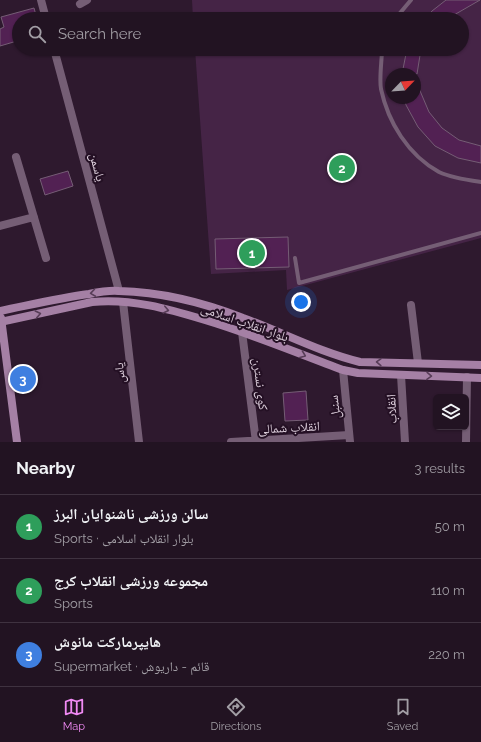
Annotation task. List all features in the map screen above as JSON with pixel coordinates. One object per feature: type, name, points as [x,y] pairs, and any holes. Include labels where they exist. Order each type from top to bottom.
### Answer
[{"type":"main road","points":[[119,290],[123,302]]},
{"type":"main road","name":"بلوار انقلاب اسلامی","points":[[0,312],[74,296],[119,290],[154,294],[203,305],[242,317],[360,362],[481,365]]},
{"type":"main road","name":"بلوار انقلاب اسلامی","points":[[1,322],[92,302],[123,302],[186,314],[242,332],[343,370],[358,373],[481,378]]},
{"type":"main road","points":[[0,312],[17,442]]},
{"type":"street","points":[[41,0],[44,12]]},
{"type":"street","name":"یاسمن","points":[[56,56],[119,290]]},
{"type":"street","points":[[16,157],[46,258]]},
{"type":"street","points":[[0,226],[34,217]]},
{"type":"street","name":"یاس","points":[[123,302],[139,442]]},
{"type":"street","points":[[411,305],[418,363]]},
{"type":"street","name":"کوی نسترن","points":[[242,332],[256,441]]},
{"type":"street","name":"سنبل","points":[[343,370],[350,439]]},
{"type":"street","name":"انقلاب","points":[[401,375],[405,442]]},
{"type":"street","points":[[466,377],[466,442]]},
{"type":"street","name":"انقلاب شمالی","points":[[231,442],[350,439]]},
{"type":"lane","points":[[401,12],[411,0]]},
{"type":"lane","points":[[382,56],[380,87],[390,117],[402,139],[418,157],[440,172],[461,180],[481,182]]},
{"type":"lane","points":[[295,258],[299,283],[481,234]]},
{"type":"shaded area","points":[[192,0],[481,0],[481,238],[287,290],[286,270],[211,274],[195,56],[469,56],[469,12],[193,12]]},
{"type":"building","points":[[446,0],[480,0],[459,12],[431,12]]},
{"type":"building","points":[[34,8],[35,12],[19,12]]},
{"type":"building","points":[[12,14],[12,42],[0,46],[0,29],[4,27],[1,17]]},
{"type":"building","points":[[406,56],[420,56],[418,68],[403,68]]},
{"type":"building","points":[[421,93],[429,112],[442,128],[459,140],[481,146],[481,163],[458,158],[435,146],[418,127],[406,105],[421,104]]},
{"type":"building","points":[[68,171],[73,186],[45,195],[40,179]]},
{"type":"building","points":[[288,237],[289,267],[216,269],[215,239]]},
{"type":"building","points":[[306,391],[308,420],[285,421],[283,393]]},
{"type":"place","name":"مجموعه ورزشی انقلاب کرج","points":[[342,168]]},
{"type":"place","name":"سالن ورزشی ناشنوایان البرز","points":[[252,253]]},
{"type":"place","name":"هایپرمارکت مانوش","points":[[23,379]]}]
